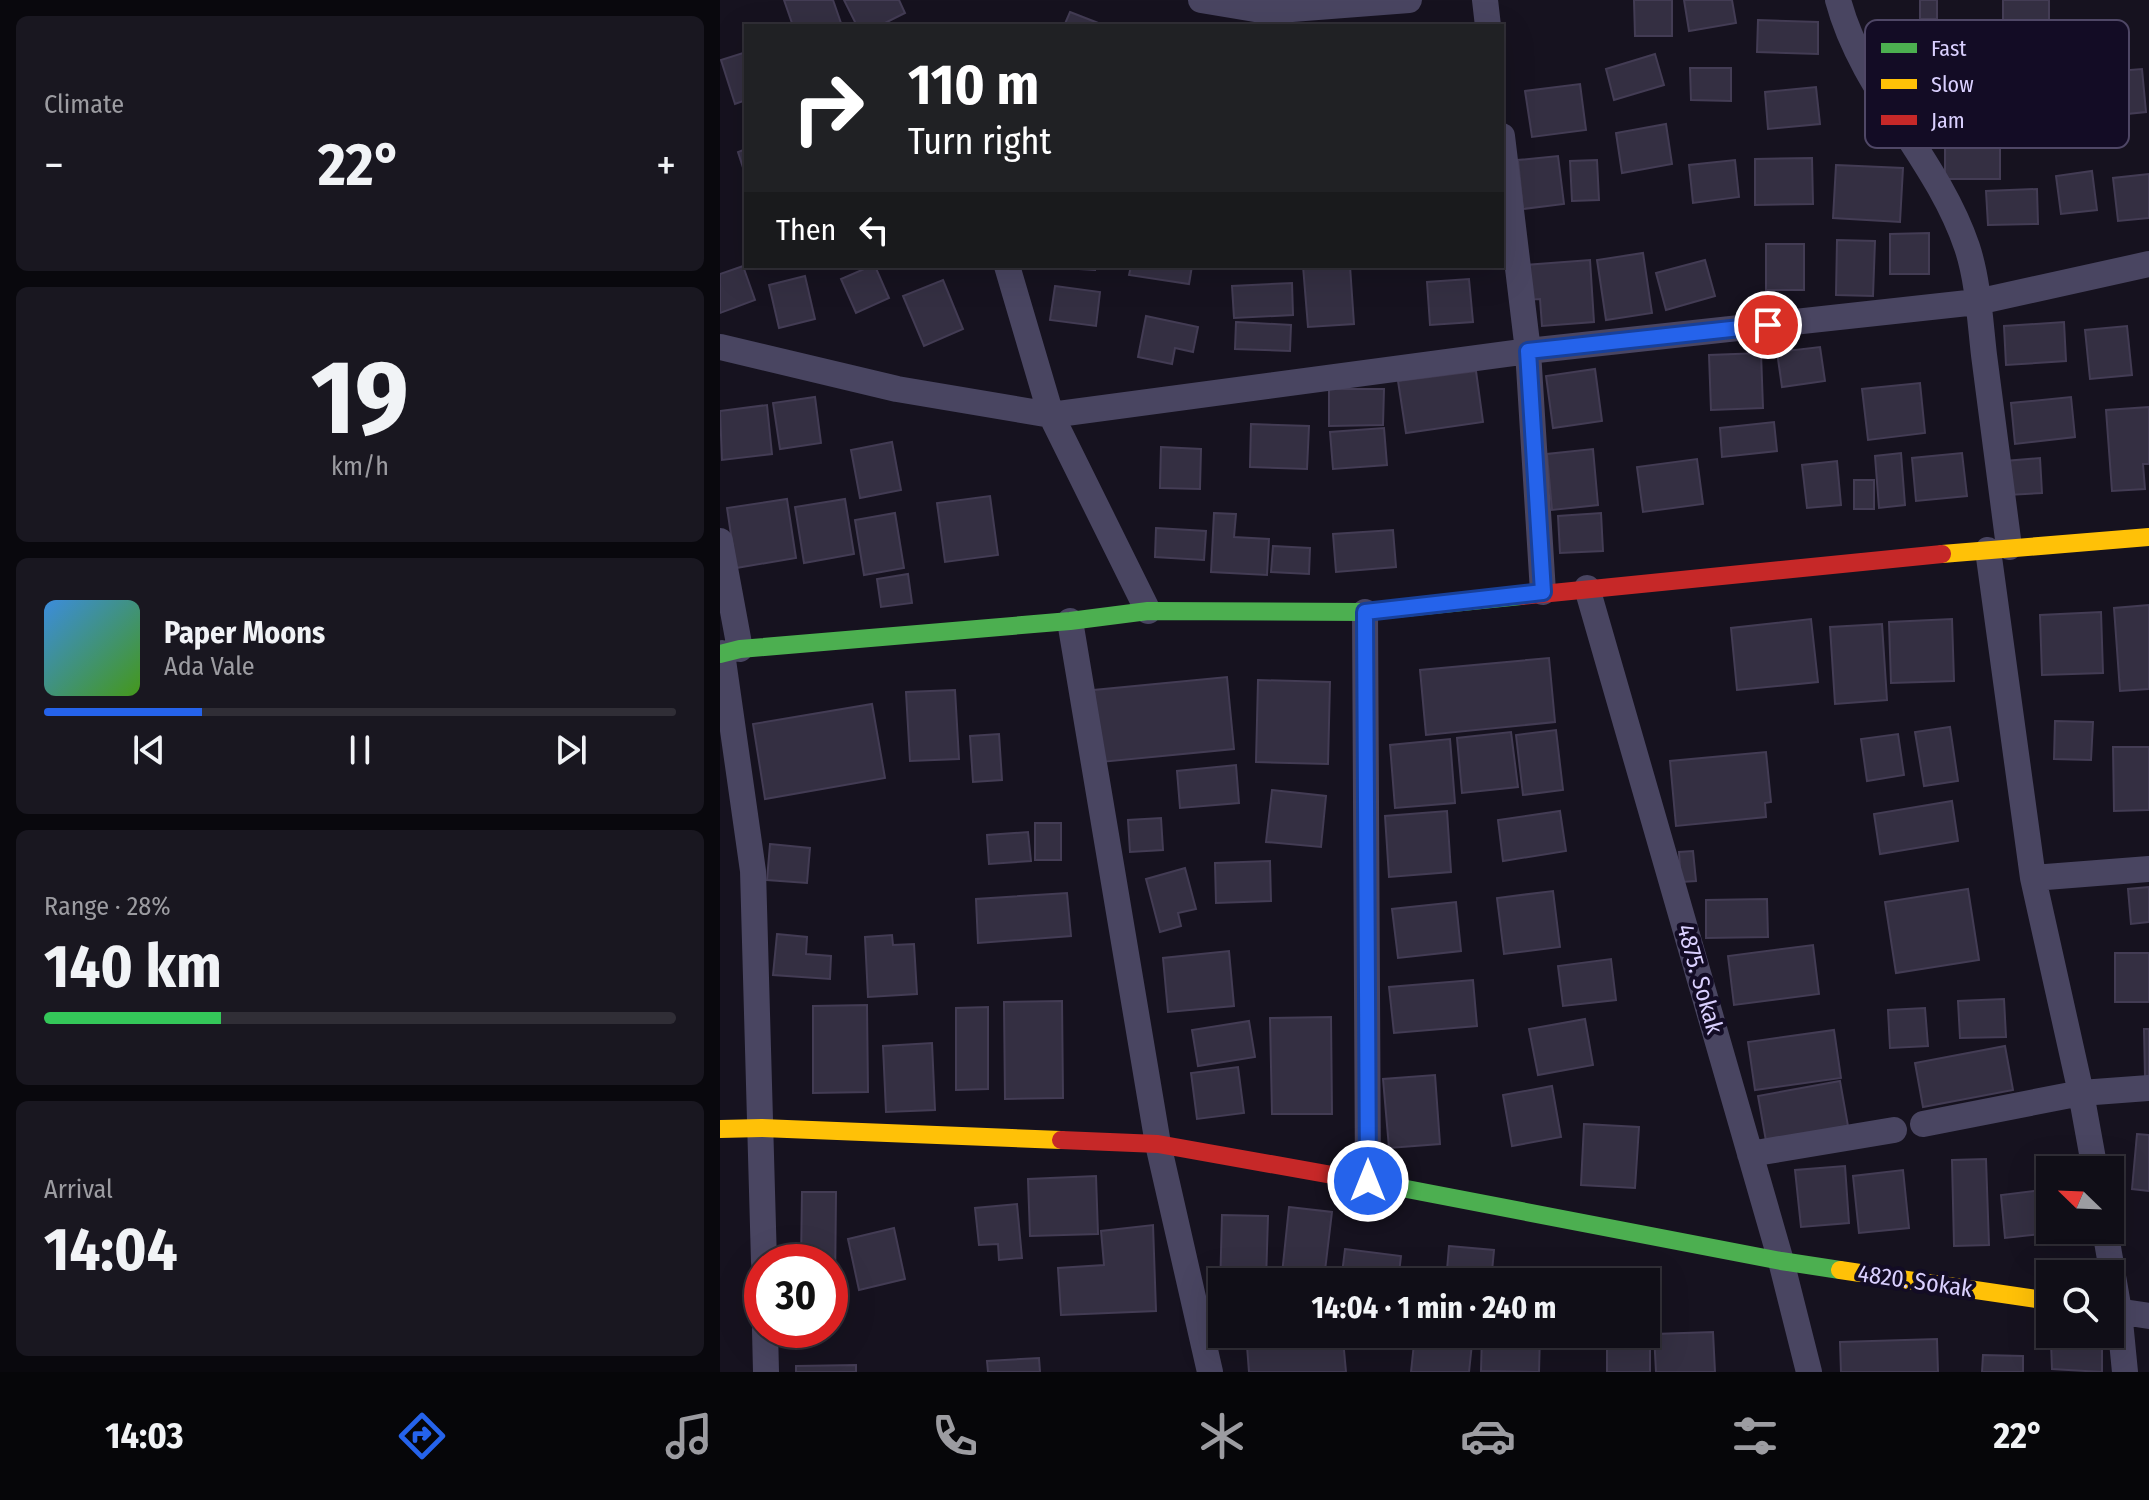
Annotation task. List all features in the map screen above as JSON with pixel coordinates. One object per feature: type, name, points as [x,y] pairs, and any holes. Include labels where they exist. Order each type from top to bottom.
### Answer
[{"type":"street","points":[[1201,0],[1267,11],[1409,0]]},
{"type":"street","points":[[1485,0],[1488,24]]},
{"type":"street","points":[[1838,0],[1843,19],[1865,64]]},
{"type":"street","points":[[1915,148],[1936,180],[1967,247],[1977,302],[2033,878],[2092,1156]]},
{"type":"street","points":[[1505,190],[1528,351],[1543,592]]},
{"type":"street","points":[[720,347],[897,389],[1051,415],[1528,351],[1977,302],[2149,264]]},
{"type":"street","points":[[1008,268],[1051,415],[1148,611]]},
{"type":"street","points":[[727,652],[1148,611],[1365,612],[1543,592],[2149,537]]},
{"type":"street","points":[[720,541],[727,652],[753,871],[764,1244]]},
{"type":"street","name":"4875. Sokak","points":[[1587,588],[1781,1261],[1809,1372]]},
{"type":"street","points":[[1365,612],[1368,1181]]},
{"type":"street","points":[[1070,621],[1158,1144],[1210,1372]]},
{"type":"street","points":[[2033,878],[2149,869]]},
{"type":"street","points":[[1923,1124],[2081,1093],[2149,1088]]},
{"type":"street","name":"4820. Sokak","points":[[720,1129],[762,1128],[1158,1144],[1781,1261],[2036,1299]]},
{"type":"street","points":[[1750,1154],[1894,1130]]},
{"type":"street","points":[[2124,1312],[2149,1316]]},
{"type":"street","points":[[765,1348],[766,1372]]},
{"type":"street","points":[[2121,1348],[2125,1372]]},
{"type":"building","points":[[784,0],[833,0],[841,24],[792,24]]},
{"type":"building","points":[[844,0],[899,0],[905,13],[883,24],[856,24]]},
{"type":"building","points":[[1634,0],[1672,0],[1672,36],[1635,36]]},
{"type":"building","points":[[1684,0],[1732,0],[1736,23],[1689,31]]},
{"type":"building","points":[[1920,0],[1937,0],[1937,19],[1920,19]]},
{"type":"building","points":[[2003,0],[2049,0],[2049,20],[2003,20]]},
{"type":"building","points":[[1070,12],[1101,24],[1065,24]]},
{"type":"building","points":[[1758,20],[1818,22],[1818,54],[1757,52]]},
{"type":"building","points":[[744,53],[744,101],[735,104],[721,60]]},
{"type":"building","points":[[1655,54],[1664,85],[1614,100],[1606,69]]},
{"type":"building","points":[[1690,68],[1731,68],[1731,101],[1691,100]]},
{"type":"building","points":[[2142,69],[2146,112],[2129,114],[2129,70]]},
{"type":"building","points":[[1580,84],[1586,130],[1532,137],[1525,91]]},
{"type":"building","points":[[1816,87],[1820,124],[1768,129],[1765,92]]},
{"type":"building","points":[[1666,124],[1672,164],[1622,173],[1616,133]]},
{"type":"building","points":[[1945,148],[2000,148],[2000,179],[1945,179]]},
{"type":"building","points":[[744,150],[744,171],[738,152]]},
{"type":"building","points":[[1558,156],[1564,204],[1523,209],[1518,160]]},
{"type":"building","points":[[1812,158],[1813,204],[1755,205],[1755,159]]},
{"type":"building","points":[[1597,160],[1599,200],[1572,201],[1570,161]]},
{"type":"building","points":[[1735,160],[1739,197],[1693,203],[1689,165]]},
{"type":"building","points":[[1836,165],[1903,168],[1900,222],[1833,218]]},
{"type":"building","points":[[2092,171],[2097,210],[2061,214],[2056,176]]},
{"type":"building","points":[[2149,174],[2149,218],[2118,221],[2113,178]]},
{"type":"building","points":[[2037,189],[2038,224],[1988,225],[1986,191]]},
{"type":"building","points":[[1929,233],[1929,274],[1890,274],[1890,234]]},
{"type":"building","points":[[1837,240],[1875,241],[1873,296],[1836,295]]},
{"type":"building","points":[[1766,244],[1804,244],[1804,290],[1766,290]]},
{"type":"building","points":[[1643,253],[1652,313],[1606,320],[1597,260]]},
{"type":"building","points":[[1590,260],[1594,322],[1542,326],[1540,299],[1527,300],[1525,265]]},
{"type":"building","points":[[1705,260],[1715,296],[1666,310],[1656,273]]},
{"type":"building","points":[[743,266],[755,300],[720,313],[720,274]]},
{"type":"building","points":[[866,268],[876,268],[889,298],[856,313],[841,279]]},
{"type":"building","points":[[1131,268],[1192,268],[1189,284],[1129,275]]},
{"type":"building","points":[[1303,268],[1350,268],[1354,324],[1308,327]]},
{"type":"building","points":[[805,276],[815,319],[779,328],[769,285]]},
{"type":"building","points":[[1469,279],[1473,322],[1430,325],[1427,282]]},
{"type":"building","points":[[943,280],[963,329],[924,346],[903,296]]},
{"type":"building","points":[[1292,283],[1293,315],[1234,318],[1232,286]]},
{"type":"building","points":[[1055,286],[1100,292],[1096,326],[1050,320]]},
{"type":"building","points":[[1146,316],[1198,327],[1193,352],[1175,348],[1172,364],[1138,357]]},
{"type":"building","points":[[1236,322],[1291,325],[1290,351],[1235,349]]},
{"type":"building","points":[[2064,322],[2066,361],[2006,365],[2004,326]]},
{"type":"building","points":[[2127,326],[2132,375],[2090,379],[2085,330]]},
{"type":"building","points":[[1820,347],[1825,381],[1782,387],[1777,352]]},
{"type":"building","points":[[1761,353],[1763,408],[1711,410],[1709,355]]},
{"type":"building","points":[[1595,369],[1602,421],[1553,428],[1546,376]]},
{"type":"building","points":[[1476,371],[1483,422],[1406,433],[1398,381]]},
{"type":"building","points":[[1920,383],[1925,433],[1868,440],[1862,389]]},
{"type":"building","points":[[1329,389],[1384,389],[1383,425],[1329,426]]},
{"type":"building","points":[[815,397],[821,443],[780,449],[773,403]]},
{"type":"building","points":[[2071,397],[2075,437],[2015,444],[2011,403]]},
{"type":"building","points":[[767,405],[772,454],[722,460],[720,411]]},
{"type":"building","points":[[2149,407],[2149,464],[2143,464],[2145,489],[2112,491],[2106,410]]},
{"type":"building","points":[[1774,422],[1777,451],[1722,457],[1720,428]]},
{"type":"building","points":[[1251,424],[1309,426],[1307,469],[1250,467]]},
{"type":"building","points":[[1384,428],[1387,465],[1333,469],[1330,432]]},
{"type":"building","points":[[892,442],[901,490],[860,498],[851,450]]},
{"type":"building","points":[[1161,447],[1201,449],[1200,489],[1160,488]]},
{"type":"building","points":[[1593,449],[1598,505],[1552,510],[1547,454]]},
{"type":"building","points":[[1901,453],[1905,505],[1879,508],[1875,456]]},
{"type":"building","points":[[1962,453],[1967,496],[1916,501],[1912,458]]},
{"type":"building","points":[[2040,458],[2042,493],[2008,495],[2005,461]]},
{"type":"building","points":[[1697,459],[1703,504],[1643,512],[1637,467]]},
{"type":"building","points":[[1837,461],[1841,505],[1807,508],[1802,465]]},
{"type":"building","points":[[1854,480],[1874,480],[1874,509],[1854,509]]},
{"type":"building","points":[[990,496],[998,555],[945,562],[937,503]]},
{"type":"building","points":[[787,499],[796,558],[736,568],[727,508]]},
{"type":"building","points":[[845,499],[854,554],[804,563],[795,507]]},
{"type":"building","points":[[895,513],[904,568],[864,575],[855,520]]},
{"type":"building","points":[[1214,513],[1236,514],[1234,537],[1269,539],[1267,575],[1211,572]]},
{"type":"building","points":[[1601,513],[1603,551],[1560,553],[1558,516]]},
{"type":"building","points":[[1156,528],[1206,531],[1204,560],[1155,557]]},
{"type":"building","points":[[1393,530],[1396,567],[1336,572],[1333,534]]},
{"type":"building","points":[[1273,546],[1310,548],[1309,574],[1271,572]]},
{"type":"building","points":[[908,574],[912,603],[881,607],[877,579]]},
{"type":"building","points":[[2149,605],[2149,689],[2120,691],[2114,608]]},
{"type":"building","points":[[2101,612],[2103,673],[2042,675],[2040,615]]},
{"type":"building","points":[[1811,619],[1818,682],[1737,690],[1731,628]]},
{"type":"building","points":[[1952,619],[1954,681],[1891,683],[1889,622]]},
{"type":"building","points":[[1882,624],[1887,700],[1835,704],[1830,627]]},
{"type":"building","points":[[1549,658],[1555,722],[1426,735],[1420,670]]},
{"type":"building","points":[[1227,677],[1234,749],[1101,762],[1094,690]]},
{"type":"building","points":[[1258,680],[1330,682],[1328,764],[1256,762]]},
{"type":"building","points":[[955,690],[959,759],[910,761],[906,692]]},
{"type":"building","points":[[872,704],[885,778],[765,799],[753,724]]},
{"type":"building","points":[[2055,721],[2093,722],[2091,760],[2054,759]]},
{"type":"building","points":[[1950,727],[1958,781],[1924,786],[1915,732]]},
{"type":"building","points":[[1556,730],[1563,790],[1523,795],[1516,735]]},
{"type":"building","points":[[1511,732],[1518,787],[1462,793],[1457,738]]},
{"type":"building","points":[[999,734],[1002,780],[973,782],[970,736]]},
{"type":"building","points":[[1898,734],[1904,775],[1867,781],[1861,739]]},
{"type":"building","points":[[1450,739],[1455,803],[1395,808],[1390,745]]},
{"type":"building","points":[[2113,747],[2149,747],[2149,810],[2114,811]]},
{"type":"building","points":[[1766,752],[1771,802],[1765,803],[1766,817],[1676,826],[1670,761]]},
{"type":"building","points":[[1236,765],[1239,803],[1180,808],[1177,771]]},
{"type":"building","points":[[1272,790],[1326,796],[1321,847],[1266,842]]},
{"type":"building","points":[[1952,801],[1958,841],[1880,854],[1874,814]]},
{"type":"building","points":[[1447,811],[1451,872],[1389,877],[1385,816]]},
{"type":"building","points":[[1560,811],[1566,851],[1503,861],[1498,820]]},
{"type":"building","points":[[1161,818],[1163,850],[1130,852],[1128,820]]},
{"type":"building","points":[[1035,823],[1061,823],[1061,860],[1035,860]]},
{"type":"building","points":[[1028,832],[1031,861],[989,864],[987,835]]},
{"type":"building","points":[[770,844],[810,848],[807,883],[767,880]]},
{"type":"building","points":[[1693,851],[1696,881],[1681,882],[1679,852]]},
{"type":"building","points":[[1270,861],[1271,901],[1216,903],[1215,863]]},
{"type":"building","points":[[1185,868],[1196,909],[1178,913],[1181,926],[1160,932],[1146,879]]},
{"type":"building","points":[[2149,887],[2149,922],[2131,924],[2128,889]]},
{"type":"building","points":[[1968,889],[1979,960],[1896,973],[1885,902]]},
{"type":"building","points":[[1553,891],[1560,947],[1504,954],[1497,898]]},
{"type":"building","points":[[1067,893],[1071,936],[978,943],[976,899]]},
{"type":"building","points":[[1767,899],[1768,937],[1706,938],[1706,900]]},
{"type":"building","points":[[1456,902],[1461,951],[1398,958],[1392,909]]},
{"type":"building","points":[[777,934],[807,937],[806,954],[831,956],[830,979],[773,975]]},
{"type":"building","points":[[892,935],[893,945],[914,944],[917,994],[868,997],[865,937]]},
{"type":"building","points":[[1813,945],[1819,994],[1734,1005],[1728,956]]},
{"type":"building","points":[[1229,951],[1234,1006],[1168,1012],[1163,958]]},
{"type":"building","points":[[2115,953],[2149,953],[2149,1002],[2115,1002]]},
{"type":"building","points":[[1611,959],[1616,1000],[1563,1006],[1558,966]]},
{"type":"building","points":[[1473,980],[1477,1026],[1394,1033],[1389,987]]},
{"type":"building","points":[[2004,999],[2006,1037],[1960,1038],[1958,1001]]},
{"type":"building","points":[[1062,1001],[1063,1098],[1005,1099],[1004,1002]]},
{"type":"building","points":[[867,1005],[868,1092],[813,1093],[813,1006]]},
{"type":"building","points":[[988,1007],[988,1089],[956,1090],[956,1008]]},
{"type":"building","points":[[1925,1008],[1928,1046],[1890,1048],[1888,1010]]},
{"type":"building","points":[[1331,1017],[1332,1114],[1272,1114],[1270,1018]]},
{"type":"building","points":[[1585,1019],[1593,1065],[1538,1075],[1529,1029]]},
{"type":"building","points":[[1249,1021],[1255,1057],[1198,1066],[1192,1030]]},
{"type":"building","points":[[2144,1029],[2149,1029],[2149,1076],[2145,1077]]},
{"type":"building","points":[[1834,1030],[1841,1078],[1755,1090],[1748,1042]]},
{"type":"building","points":[[932,1043],[935,1110],[886,1112],[883,1046]]},
{"type":"building","points":[[2005,1046],[2013,1090],[1923,1107],[1915,1063]]},
{"type":"building","points":[[1238,1067],[1244,1113],[1197,1119],[1191,1073]]},
{"type":"building","points":[[1435,1075],[1440,1144],[1389,1148],[1383,1079]]},
{"type":"building","points":[[1840,1081],[1848,1126],[1766,1141],[1758,1096]]},
{"type":"building","points":[[1552,1086],[1561,1137],[1512,1146],[1503,1095]]},
{"type":"building","points":[[1584,1124],[1639,1127],[1635,1188],[1581,1185]]},
{"type":"building","points":[[2137,1134],[2149,1135],[2149,1191],[2132,1189]]},
{"type":"building","points":[[1986,1159],[1989,1245],[1954,1246],[1952,1160]]},
{"type":"building","points":[[1845,1166],[1849,1223],[1801,1227],[1795,1170]]},
{"type":"building","points":[[1903,1170],[1909,1228],[1859,1233],[1853,1176]]},
{"type":"building","points":[[1096,1176],[1098,1234],[1030,1236],[1028,1179]]},
{"type":"building","points":[[2036,1191],[2036,1235],[2005,1238],[2001,1195]]},
{"type":"building","points":[[802,1192],[836,1192],[835,1244],[801,1244]]},
{"type":"building","points":[[1017,1204],[1022,1258],[999,1260],[998,1244],[979,1245],[975,1208]]},
{"type":"building","points":[[1289,1207],[1332,1212],[1325,1268],[1283,1268]]},
{"type":"building","points":[[1222,1215],[1268,1216],[1266,1268],[1221,1268]]},
{"type":"building","points":[[1153,1225],[1156,1311],[1061,1315],[1058,1268],[1104,1265],[1101,1231]]},
{"type":"building","points":[[894,1228],[905,1279],[859,1290],[848,1239]]},
{"type":"building","points":[[1449,1246],[1494,1250],[1492,1268],[1447,1268]]},
{"type":"building","points":[[1345,1249],[1401,1256],[1400,1268],[1343,1268]]},
{"type":"building","points":[[1713,1332],[1715,1372],[1656,1372],[1655,1348],[1660,1348],[1660,1334]]},
{"type":"building","points":[[1937,1339],[1938,1372],[1841,1372],[1840,1342]]},
{"type":"building","points":[[1247,1348],[1344,1348],[1346,1372],[1249,1372]]},
{"type":"building","points":[[1414,1348],[1472,1348],[1469,1372],[1411,1372]]},
{"type":"building","points":[[1482,1348],[1540,1348],[1539,1372],[1481,1371]]},
{"type":"building","points":[[1607,1348],[1650,1348],[1650,1372],[1607,1372]]},
{"type":"building","points":[[2051,1348],[2102,1348],[2102,1372],[2052,1369]]},
{"type":"building","points":[[1983,1355],[2023,1356],[2023,1372],[1982,1372]]},
{"type":"building","points":[[1039,1358],[1040,1372],[988,1372],[987,1361]]},
{"type":"building","points":[[856,1365],[856,1372],[796,1372],[796,1366]]},
{"type":"traffic: fast","points":[[720,654],[740,649],[1070,621],[1148,611],[1365,612],[1521,596]]},
{"type":"traffic: fast","points":[[1360,1180],[1840,1270]]},
{"type":"traffic: slow","points":[[1942,554],[2149,537]]},
{"type":"traffic: slow","points":[[720,1129],[1061,1140]]},
{"type":"traffic: slow","points":[[1840,1270],[2036,1299]]},
{"type":"traffic: jam","points":[[1521,596],[1942,554]]},
{"type":"traffic: jam","points":[[1061,1140],[1158,1144],[1360,1180]]},
{"type":"route","points":[[1368,1181],[1365,612],[1543,592],[1528,351],[1768,325]]}]
